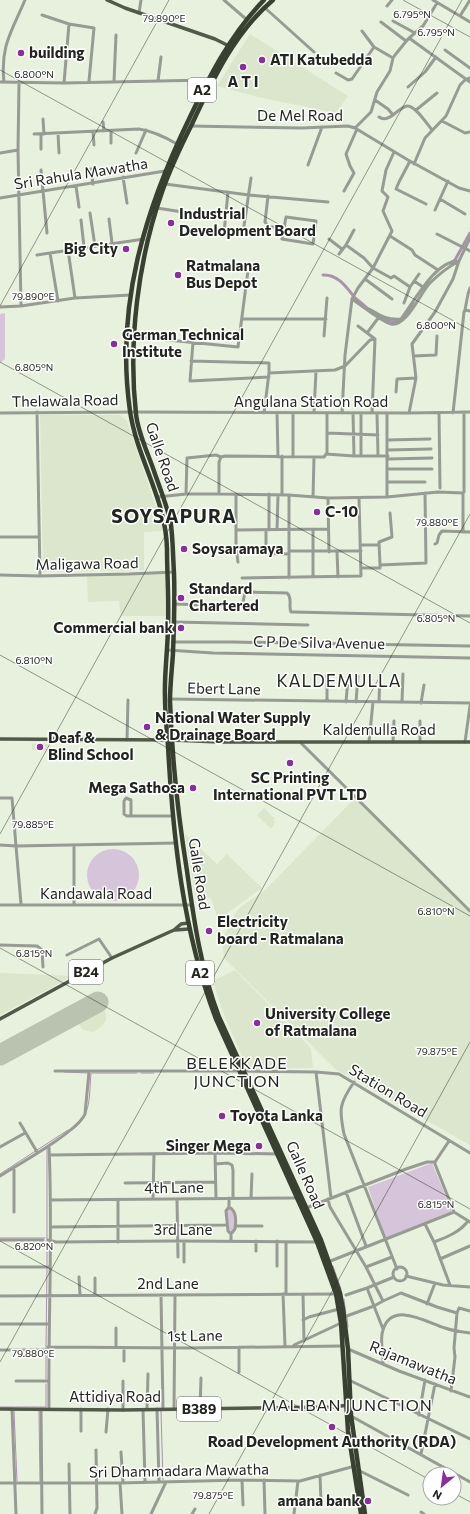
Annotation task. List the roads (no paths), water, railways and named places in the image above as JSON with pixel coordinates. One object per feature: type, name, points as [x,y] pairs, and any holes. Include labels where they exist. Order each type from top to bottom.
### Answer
[{"type":"highway","name":"A2","points":[[148,239],[165,184],[207,80],[246,19],[264,0]]},
{"type":"highway","name":"A2","points":[[142,239],[165,171],[177,144],[212,82],[230,46],[273,0]]},
{"type":"highway","name":"Galle Road","points":[[142,239],[131,295],[128,336],[128,382],[133,412],[171,526],[174,572],[174,622],[170,699],[169,781],[176,843],[189,929],[203,985],[216,1019],[306,1208],[343,1296],[348,1349],[348,1430],[365,1514]]},
{"type":"highway","name":"Galle Road","points":[[133,412],[135,336],[142,267],[148,239]]},
{"type":"highway","name":"Galle Road","points":[[160,496],[166,525],[169,621],[165,699],[179,817],[194,923],[208,984],[241,1071],[317,1242],[328,1262],[341,1323],[342,1346],[348,1405],[351,1416],[360,1514]]},
{"type":"highway","points":[[188,923],[194,923]]},
{"type":"highway","points":[[189,929],[195,928]]},
{"type":"main road","points":[[107,0],[139,13],[203,34],[230,46]]},
{"type":"main road","name":"Kaldemulla Road","points":[[0,739],[170,740],[219,742],[470,742]]},
{"type":"main road","name":"B24","points":[[0,1019],[112,958],[174,930],[181,924],[188,923]]},
{"type":"main road","name":"B24","points":[[174,930],[189,929]]},
{"type":"main road","name":"Attidiya Road","points":[[0,1409],[45,1408],[145,1410],[332,1407],[348,1405]]},
{"type":"street","points":[[25,0],[6,45],[2,82],[207,80]]},
{"type":"street","points":[[139,13],[141,0]]},
{"type":"street","points":[[224,0],[246,19]]},
{"type":"street","points":[[387,6],[392,0]]},
{"type":"street","points":[[433,0],[470,22]]},
{"type":"street","points":[[460,16],[470,0]]},
{"type":"street","points":[[344,191],[354,173],[346,154],[356,129],[371,112],[377,92],[390,71],[392,58],[430,16],[437,2]]},
{"type":"street","points":[[264,8],[314,52]]},
{"type":"street","points":[[42,15],[69,24],[94,28],[89,82]]},
{"type":"street","points":[[394,21],[415,34]]},
{"type":"street","points":[[380,22],[406,41]]},
{"type":"street","points":[[64,82],[69,24]]},
{"type":"street","points":[[362,31],[374,47],[392,58]]},
{"type":"street","points":[[114,81],[116,35]]},
{"type":"street","points":[[409,38],[465,80],[470,82]]},
{"type":"street","points":[[336,73],[348,80],[352,79],[374,47]]},
{"type":"street","points":[[445,50],[470,68]]},
{"type":"street","points":[[30,51],[67,53]]},
{"type":"street","points":[[158,81],[161,57]]},
{"type":"street","points":[[408,87],[425,72],[436,57]]},
{"type":"street","points":[[414,164],[425,138],[442,121],[457,90],[465,80],[470,78]]},
{"type":"street","points":[[19,82],[18,150],[21,306]]},
{"type":"street","points":[[416,110],[437,93]]},
{"type":"street","points":[[375,100],[388,109],[393,115]]},
{"type":"street","points":[[379,117],[382,119],[387,119],[406,106],[411,106],[432,130]]},
{"type":"street","points":[[41,149],[43,119]]},
{"type":"street","points":[[442,121],[465,133],[470,132]]},
{"type":"street","points":[[103,122],[104,131]]},
{"type":"street","name":"De Mel Road","points":[[188,125],[348,126],[356,129],[410,162],[460,188],[470,191]]},
{"type":"street","points":[[308,165],[322,127]]},
{"type":"street","points":[[34,134],[146,130],[177,144]]},
{"type":"street","points":[[136,153],[146,130]]},
{"type":"street","points":[[111,131],[111,143]]},
{"type":"street","points":[[93,132],[94,145]]},
{"type":"street","points":[[58,133],[59,153]]},
{"type":"street","points":[[0,153],[18,150]]},
{"type":"street","points":[[342,413],[345,366],[344,355],[354,296],[373,268],[392,231],[383,211],[388,197],[382,191],[386,170],[394,152]]},
{"type":"street","points":[[410,162],[396,189],[426,204]]},
{"type":"street","points":[[91,169],[92,184]]},
{"type":"street","points":[[41,170],[47,233]]},
{"type":"street","name":"Sri Rahula Mawatha","points":[[0,198],[165,171]]},
{"type":"street","points":[[123,177],[127,203]]},
{"type":"street","points":[[244,226],[249,196],[250,178]]},
{"type":"street","points":[[435,210],[448,181]]},
{"type":"street","points":[[165,184],[249,196],[268,196],[328,202]]},
{"type":"street","points":[[76,186],[79,207]]},
{"type":"street","points":[[224,233],[228,192]]},
{"type":"street","points":[[268,196],[265,222],[269,226],[284,227]]},
{"type":"street","points":[[440,198],[465,214]]},
{"type":"street","points":[[157,208],[195,214]]},
{"type":"street","points":[[90,213],[95,246]]},
{"type":"street","points":[[286,217],[315,220],[313,244],[282,240],[284,227],[286,217]]},
{"type":"street","points":[[81,220],[84,247]]},
{"type":"street","points":[[109,220],[112,243]]},
{"type":"street","points":[[339,254],[354,230]]},
{"type":"street","points":[[437,234],[470,251]]},
{"type":"street","points":[[390,236],[412,250],[415,255],[438,270]]},
{"type":"street","points":[[354,296],[379,317],[391,324],[400,323],[408,316],[421,293],[429,283],[455,261],[470,238]]},
{"type":"street","points":[[36,255],[148,239]]},
{"type":"street","points":[[329,239],[342,249]]},
{"type":"street","points":[[346,245],[364,258],[373,268],[391,278],[394,276],[410,287]]},
{"type":"street","points":[[68,250],[75,298]]},
{"type":"street","points":[[50,253],[58,301]]},
{"type":"street","points":[[368,309],[391,320],[401,319],[423,287],[438,270],[455,261]]},
{"type":"street","points":[[409,413],[416,378],[412,344],[435,312],[453,279],[455,261]]},
{"type":"street","points":[[128,336],[238,347],[249,263]]},
{"type":"street","points":[[404,303],[410,287],[420,274]]},
{"type":"street","points":[[365,279],[392,299]]},
{"type":"street","points":[[414,281],[423,287]]},
{"type":"street","points":[[453,413],[465,310],[470,288]]},
{"type":"street","points":[[0,307],[21,306],[75,298],[131,295]]},
{"type":"street","points":[[324,336],[326,298]]},
{"type":"street","points":[[465,310],[470,311]]},
{"type":"street","points":[[367,333],[379,317]]},
{"type":"street","points":[[242,319],[326,319]]},
{"type":"street","points":[[358,326],[375,339]]},
{"type":"street","points":[[414,356],[436,355],[437,336]]},
{"type":"street","points":[[193,342],[191,381],[335,370],[345,366],[370,340],[375,339]]},
{"type":"street","points":[[372,412],[375,339]]},
{"type":"street","points":[[191,361],[268,363],[269,375],[264,413]]},
{"type":"street","points":[[314,412],[316,371]]},
{"type":"street","points":[[396,392],[397,379],[416,378]]},
{"type":"street","points":[[37,412],[40,576]]},
{"type":"street","name":"Angulana Station Road","points":[[133,412],[470,412]]},
{"type":"street","name":"Thelawala Road","points":[[0,413],[133,412]]},
{"type":"street","points":[[326,454],[327,412]]},
{"type":"street","points":[[387,412],[387,497]]},
{"type":"street","points":[[463,532],[464,412]]},
{"type":"street","points":[[277,413],[280,457],[280,495],[277,530]]},
{"type":"street","points":[[293,413],[293,457]]},
{"type":"street","points":[[353,413],[354,456]]},
{"type":"street","points":[[361,413],[361,456]]},
{"type":"street","points":[[377,413],[378,456]]},
{"type":"street","points":[[439,413],[440,488]]},
{"type":"street","points":[[327,433],[378,435]]},
{"type":"street","points":[[388,440],[430,439]]},
{"type":"street","points":[[388,450],[431,449]]},
{"type":"street","points":[[186,494],[187,458],[216,455],[221,457],[324,457],[326,454],[432,458]]},
{"type":"street","points":[[219,494],[219,462],[221,457]]},
{"type":"street","points":[[314,457],[314,497]]},
{"type":"street","points":[[388,469],[432,469]]},
{"type":"street","points":[[387,482],[425,482]]},
{"type":"street","points":[[160,496],[186,494],[269,494],[328,498],[359,498],[425,493],[463,493]]},
{"type":"street","points":[[361,568],[380,568],[380,565],[423,564],[427,562],[425,493]]},
{"type":"street","points":[[236,494],[236,553],[238,562]]},
{"type":"street","points":[[266,554],[269,494]]},
{"type":"street","points":[[289,495],[289,578]]},
{"type":"street","points":[[328,498],[329,552]]},
{"type":"street","points":[[242,578],[361,576],[359,498]]},
{"type":"street","points":[[380,565],[380,540],[390,539],[392,537],[390,513]]},
{"type":"street","points":[[236,530],[328,528]]},
{"type":"street","points":[[313,529],[313,577]]},
{"type":"street","points":[[435,544],[439,540],[439,535],[442,531],[470,532]]},
{"type":"street","points":[[0,537],[40,537]]},
{"type":"street","points":[[360,545],[379,545]]},
{"type":"street","points":[[236,553],[266,554],[361,551]]},
{"type":"street","points":[[337,552],[338,577]]},
{"type":"street","name":"Maligawa Road","points":[[0,576],[174,572]]},
{"type":"street","points":[[174,604],[239,606],[243,602],[245,592],[287,593],[290,596],[289,608],[291,612],[470,616]]},
{"type":"street","points":[[174,622],[308,625]]},
{"type":"street","points":[[173,642],[470,646]]},
{"type":"street","name":"C P De Silva Avenue","points":[[167,650],[470,658]]},
{"type":"street","points":[[379,702],[380,674]]},
{"type":"street","points":[[402,702],[403,674]]},
{"type":"street","points":[[327,675],[327,701]]},
{"type":"street","points":[[356,702],[358,676]]},
{"type":"street","points":[[346,702],[348,680]]},
{"type":"street","points":[[421,703],[424,685]]},
{"type":"street","name":"Ebert Lane","points":[[170,699],[470,703]]},
{"type":"street","points":[[127,740],[128,700]]},
{"type":"street","points":[[369,742],[373,702]]},
{"type":"street","points":[[465,742],[470,706]]},
{"type":"street","points":[[392,742],[394,721]]},
{"type":"street","points":[[420,721],[420,742]]},
{"type":"street","points":[[300,742],[470,911]]},
{"type":"street","points":[[0,798],[12,798],[21,904]]},
{"type":"street","points":[[130,815],[131,800],[126,798],[124,801],[124,814],[127,816],[173,816]]},
{"type":"street","points":[[0,845],[176,843]]},
{"type":"street","points":[[74,845],[74,904]]},
{"type":"street","name":"Kandawala Road","points":[[0,905],[191,905]]},
{"type":"street","points":[[67,955],[99,939],[112,958]]},
{"type":"street","points":[[0,945],[41,947],[43,967]]},
{"type":"street","name":"Station Road","points":[[55,1071],[241,1071],[316,1072],[340,1074],[470,1153]]},
{"type":"street","points":[[0,1176],[74,1127],[82,1119],[85,1114],[90,1072]]},
{"type":"street","points":[[316,1072],[330,1207],[366,1267],[383,1301]]},
{"type":"street","points":[[354,1082],[347,1093],[339,1113],[344,1134],[397,1268]]},
{"type":"street","points":[[20,1123],[37,1152]]},
{"type":"street","points":[[0,1147],[25,1133]]},
{"type":"street","points":[[435,1162],[449,1140]]},
{"type":"street","points":[[42,1514],[41,1482],[45,1408],[49,1381],[49,1241],[51,1227],[50,1147]]},
{"type":"street","points":[[215,1153],[216,1198]]},
{"type":"street","points":[[50,1155],[215,1153],[278,1154]]},
{"type":"street","points":[[153,1199],[154,1154]]},
{"type":"street","points":[[306,1208],[420,1164],[435,1162]]},
{"type":"street","points":[[434,1242],[456,1232],[469,1222],[454,1212],[435,1162]]},
{"type":"street","points":[[215,1164],[228,1163],[232,1165],[233,1198]]},
{"type":"street","points":[[14,1167],[14,1212]]},
{"type":"street","points":[[251,1198],[252,1174]]},
{"type":"street","points":[[125,1183],[215,1182]]},
{"type":"street","points":[[346,1192],[366,1246]]},
{"type":"street","points":[[229,1198],[229,1207],[226,1212],[226,1225],[231,1234],[231,1241]]},
{"type":"street","name":"4th Lane","points":[[51,1200],[297,1198]]},
{"type":"street","points":[[177,1199],[178,1257]]},
{"type":"street","points":[[118,1200],[118,1242]]},
{"type":"street","points":[[229,1207],[234,1211],[236,1226],[235,1231],[231,1234]]},
{"type":"street","points":[[328,1262],[454,1212]]},
{"type":"street","points":[[425,1224],[434,1242],[450,1285]]},
{"type":"street","points":[[51,1227],[226,1225]]},
{"type":"street","points":[[236,1226],[262,1226]]},
{"type":"street","points":[[0,1240],[43,1240]]},
{"type":"street","name":"3rd Lane","points":[[49,1241],[317,1242]]},
{"type":"street","points":[[184,1241],[184,1262]]},
{"type":"street","points":[[256,1241],[256,1251]]},
{"type":"street","points":[[277,1242],[277,1266]]},
{"type":"street","points":[[285,1346],[284,1294],[286,1242]]},
{"type":"street","points":[[440,1259],[470,1246]]},
{"type":"street","points":[[366,1267],[392,1257]]},
{"type":"street","points":[[0,1267],[50,1267]]},
{"type":"street","points":[[397,1268],[404,1270],[406,1276]]},
{"type":"street","points":[[394,1277],[394,1273],[397,1268]]},
{"type":"street","points":[[394,1277],[396,1280],[400,1281],[406,1276]]},
{"type":"street","points":[[406,1276],[435,1283],[470,1287]]},
{"type":"street","points":[[79,1277],[80,1295]]},
{"type":"street","points":[[343,1296],[394,1277]]},
{"type":"street","points":[[95,1278],[95,1295]]},
{"type":"street","points":[[427,1304],[435,1283]]},
{"type":"street","points":[[367,1288],[383,1329],[383,1364]]},
{"type":"street","points":[[344,1317],[374,1306],[401,1293],[427,1304],[457,1313]]},
{"type":"street","points":[[304,1294],[304,1340]]},
{"type":"street","name":"2nd Lane","points":[[0,1296],[336,1294]]},
{"type":"street","points":[[161,1295],[163,1409]]},
{"type":"street","points":[[174,1295],[174,1409]]},
{"type":"street","points":[[451,1390],[455,1357],[454,1348],[457,1313],[459,1308],[470,1311]]},
{"type":"street","points":[[303,1320],[339,1309]]},
{"type":"street","points":[[383,1329],[393,1317],[405,1314],[444,1328],[470,1333]]},
{"type":"street","points":[[293,1346],[341,1323]]},
{"type":"street","points":[[0,1324],[49,1324]]},
{"type":"street","points":[[116,1328],[116,1348]]},
{"type":"street","name":"1st Lane","points":[[0,1350],[342,1346]]},
{"type":"street","points":[[239,1347],[239,1372]]},
{"type":"street","points":[[124,1348],[124,1361]]},
{"type":"street","name":"Rajamawatha","points":[[348,1349],[470,1398]]},
{"type":"street","points":[[145,1482],[145,1410],[148,1374]]},
{"type":"street","points":[[200,1409],[201,1378]]},
{"type":"street","points":[[123,1380],[123,1410]]},
{"type":"street","points":[[349,1380],[470,1439]]},
{"type":"street","points":[[420,1415],[425,1380]]},
{"type":"street","points":[[16,1381],[49,1381]]},
{"type":"street","points":[[421,1454],[435,1384]]},
{"type":"street","points":[[12,1409],[16,1514]]},
{"type":"street","points":[[81,1409],[81,1431]]},
{"type":"street","points":[[106,1432],[108,1409]]},
{"type":"street","points":[[157,1409],[159,1482]]},
{"type":"street","points":[[351,1416],[470,1482]]},
{"type":"street","points":[[95,1514],[97,1508],[96,1450]]},
{"type":"street","points":[[121,1452],[122,1514]]},
{"type":"street","points":[[69,1464],[70,1514]]},
{"type":"street","points":[[355,1468],[408,1495]]},
{"type":"street","name":"Sri Dhammadara Mawatha","points":[[0,1483],[122,1483],[242,1480],[298,1481],[355,1468]]},
{"type":"street","points":[[320,1475],[321,1502]]},
{"type":"street","points":[[242,1480],[243,1505]]},
{"type":"street","points":[[264,1480],[265,1514]]},
{"type":"street","points":[[294,1514],[298,1481]]},
{"type":"street","points":[[151,1514],[166,1482]]},
{"type":"street","points":[[192,1514],[195,1509]]},
{"type":"waterway","points":[[452,262],[455,260],[470,233]]},
{"type":"waterway","points":[[323,275],[328,275],[342,282],[355,298],[369,310]]},
{"type":"waterway","points":[[407,314],[413,303]]},
{"type":"waterway","points":[[379,317],[392,322],[400,320]]},
{"type":"waterway","points":[[64,1072],[88,1073]]},
{"type":"waterway","points":[[72,1130],[83,1119],[86,1112],[91,1073]]},
{"type":"waterway","points":[[92,1073],[137,1073]]},
{"type":"waterway","points":[[141,1073],[154,1073]]},
{"type":"waterway","points":[[0,1174],[68,1130]]},
{"type":"waterway","points":[[47,1148],[47,1265]]},
{"type":"waterway","points":[[0,1238],[45,1238]]},
{"type":"waterway","points":[[333,1266],[341,1289]]},
{"type":"waterway","points":[[46,1349],[47,1268]]},
{"type":"waterway","points":[[344,1299],[346,1315]]},
{"type":"waterway","points":[[347,1317],[348,1327]]},
{"type":"waterway","points":[[46,1353],[46,1379]]},
{"type":"waterway","points":[[46,1384],[46,1407]]},
{"type":"waterway","points":[[0,1407],[46,1407]]},
{"type":"waterway","points":[[14,1411],[17,1481]]},
{"type":"waterway","points":[[39,1411],[40,1481]]},
{"type":"waterway","points":[[161,1411],[163,1480]]},
{"type":"place","name":"building","points":[[21,53]]},
{"type":"place","name":"ATI Katubedda","points":[[262,60]]},
{"type":"place","name":"A T I","points":[[243,67]]},
{"type":"place","name":"Industrial Development Board","points":[[171,223]]},
{"type":"place","name":"Big City","points":[[126,249]]},
{"type":"place","name":"Ratmalana Bus Depot","points":[[178,275]]},
{"type":"place","name":"German Technical Institute","points":[[114,344]]},
{"type":"place","name":"C-10","points":[[317,512]]},
{"type":"place","name":"Soysaramaya","points":[[184,549]]},
{"type":"place","name":"Standard Chartered","points":[[181,598]]},
{"type":"place","name":"Commercial bank","points":[[181,628]]},
{"type":"place","name":"National Water Supply & Drainage Board","points":[[147,727]]},
{"type":"place","name":"Deaf & Blind School","points":[[40,747]]},
{"type":"place","name":"SC Printing International PVT LTD","points":[[290,763]]},
{"type":"place","name":"Mega Sathosa","points":[[193,788]]},
{"type":"place","name":"Electricity board - Ratmalana","points":[[209,931]]},
{"type":"place","name":"University College of Ratmalana","points":[[257,1023]]},
{"type":"place","name":"Toyota Lanka","points":[[222,1116]]},
{"type":"place","name":"Singer Mega","points":[[259,1146]]},
{"type":"place","name":"Road Development Authority (RDA)","points":[[332,1427]]},
{"type":"place","name":"amana bank","points":[[368,1501]]},
{"type":"district","name":"SOYSAPURA","points":[[174,516]]},
{"type":"district","name":"KALDEMULLA","points":[[339,681]]},
{"type":"district","name":"BELEKKADE JUNCTION","points":[[237,1072]]},
{"type":"district","name":"MALIBAN JUNCTION","points":[[347,1405]]}]
